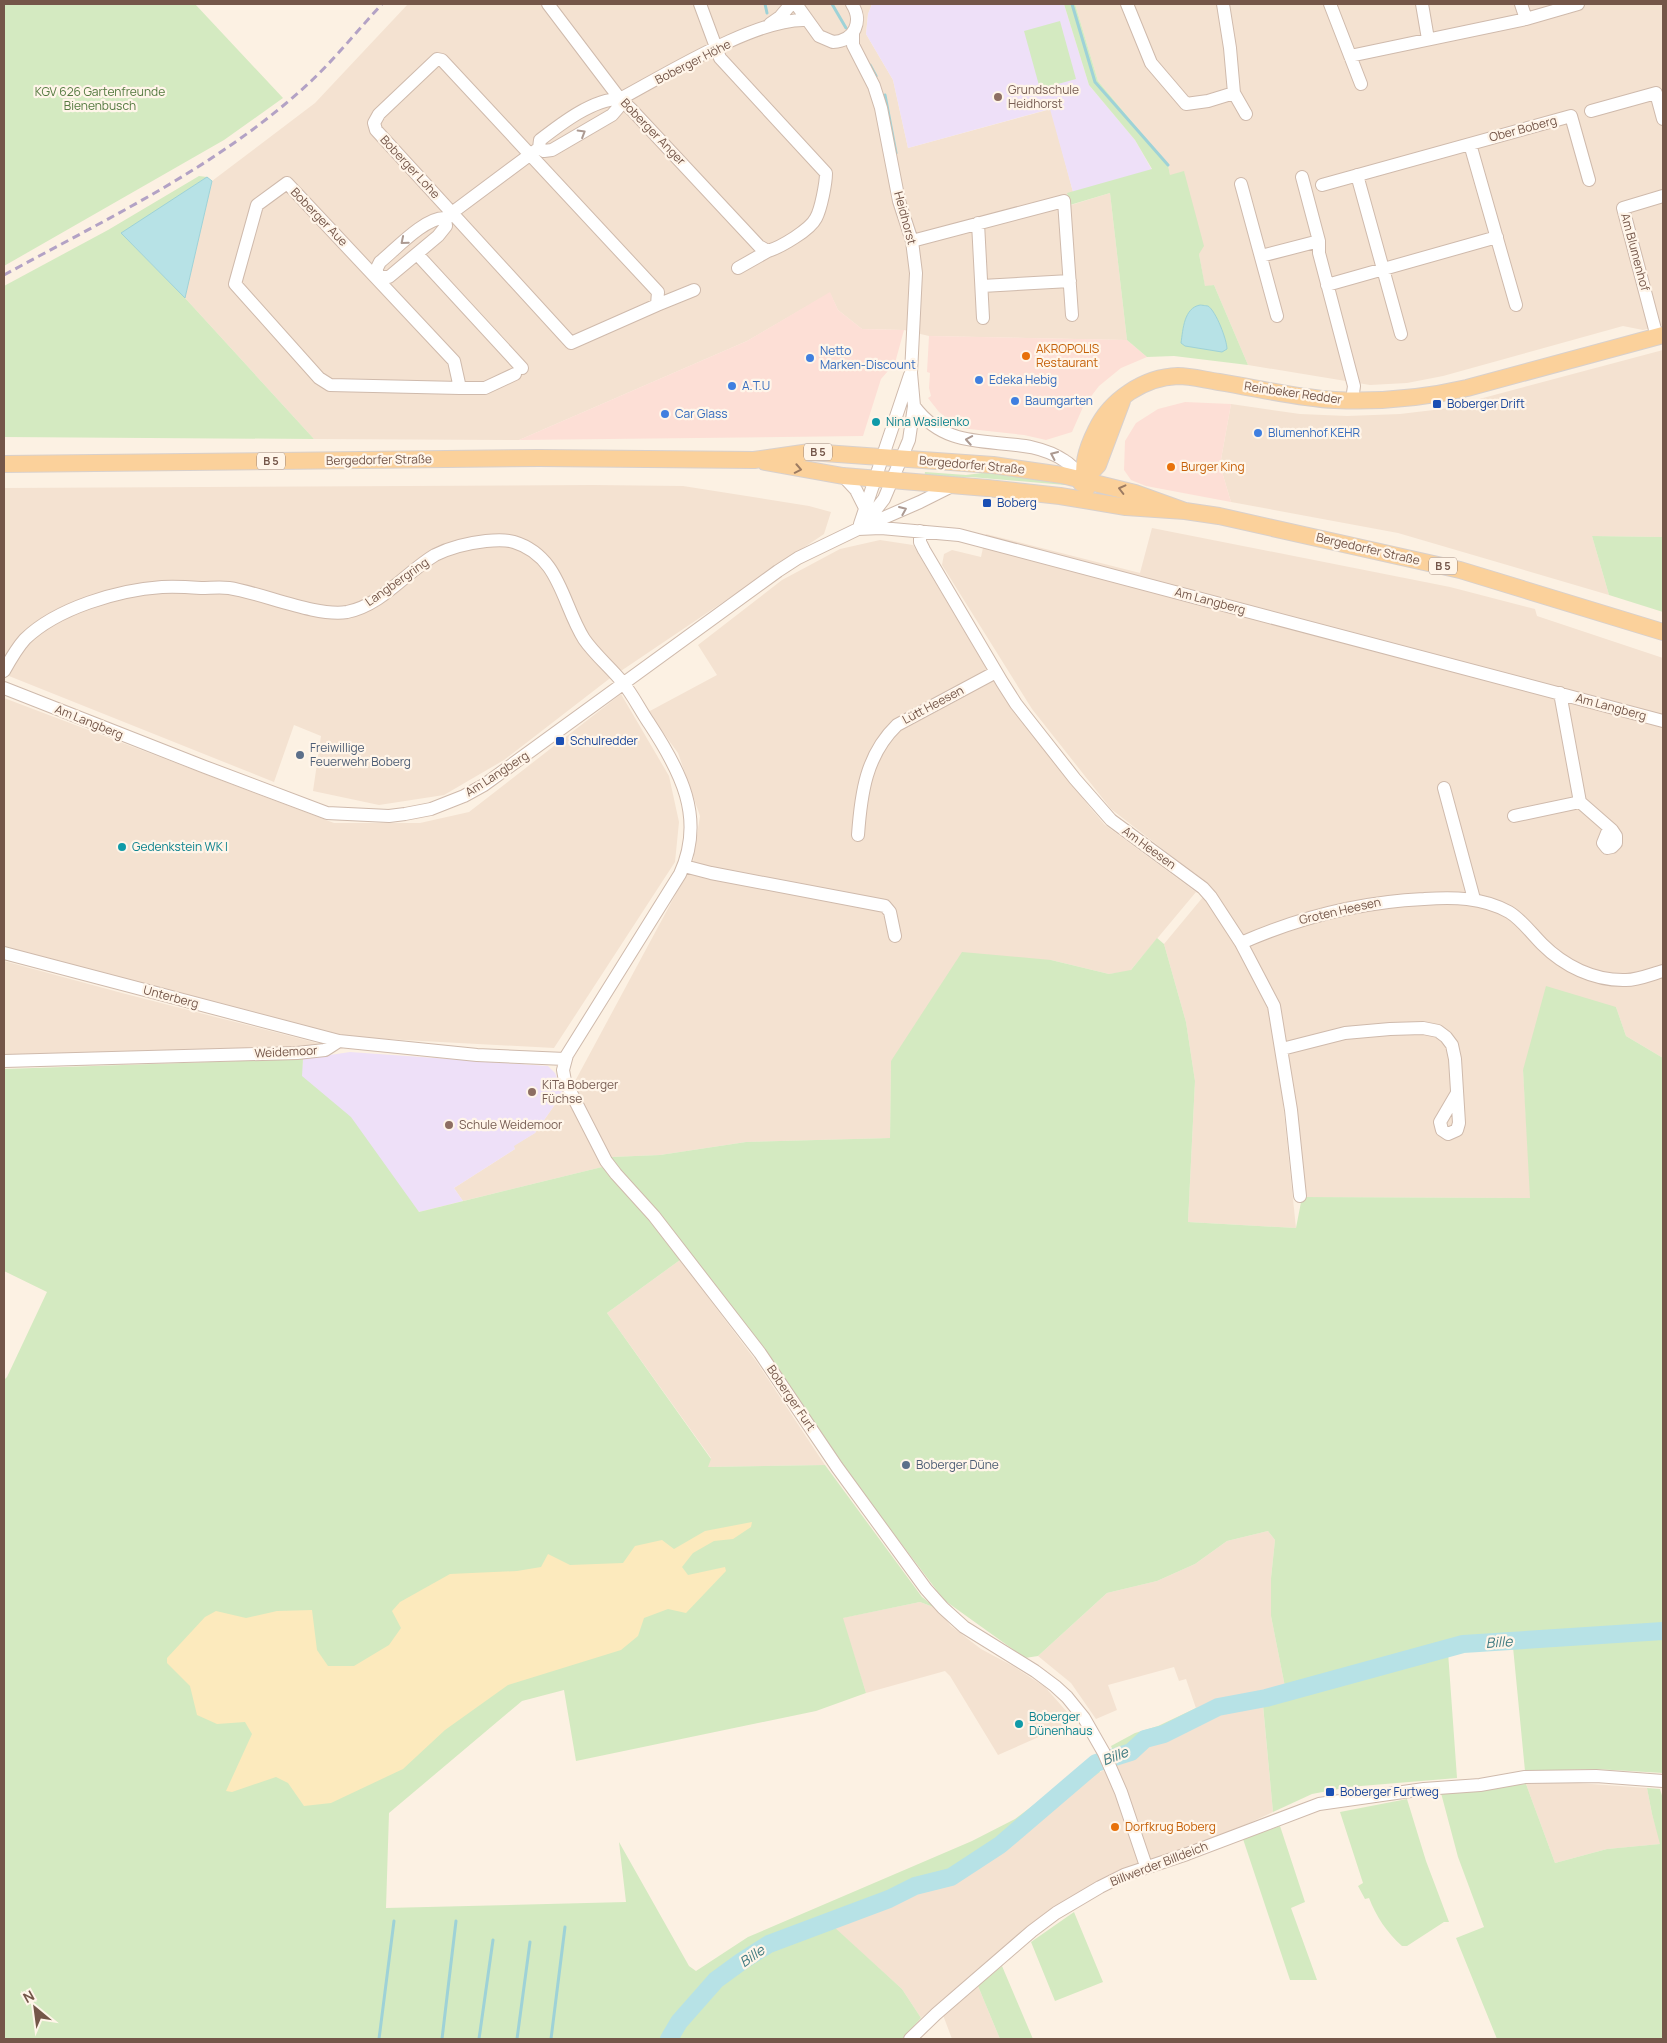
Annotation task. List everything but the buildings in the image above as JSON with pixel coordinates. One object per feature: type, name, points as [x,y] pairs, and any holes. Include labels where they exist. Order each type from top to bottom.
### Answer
[{"type":"main road","name":"Reinbeker Redder","points":[[1060,496],[1075,488],[1098,465],[1123,399],[1130,393],[1159,379],[1176,376],[1310,398],[1352,400],[1414,398],[1442,394],[1660,336]]},
{"type":"main road","name":"Bergedorfer Straße","points":[[4,464],[539,458],[754,460],[810,452],[993,465],[1062,474],[1135,493],[1185,511]]},
{"type":"main road","name":"Bergedorfer Straße","points":[[754,460],[843,476],[1060,496],[1126,507],[1185,511],[1260,524],[1460,570],[1663,632]]},
{"type":"main road","points":[[1084,480],[1094,501]]},
{"type":"street","name":"Boberger Anger","points":[[548,4],[620,99],[759,246],[768,251]]},
{"type":"street","points":[[700,4],[720,58],[826,173],[817,218],[809,226],[776,248],[738,268]]},
{"type":"street","name":"Boberger Höhe","points":[[448,215],[446,226],[438,236],[389,277],[376,277],[380,262],[428,222],[448,215],[535,151],[540,140],[595,104],[607,99],[620,99],[716,49],[766,26],[780,17],[791,4]]},
{"type":"street","name":"Heidhorst","points":[[796,4],[819,36],[833,42],[863,68]]},
{"type":"street","points":[[1128,4],[1151,63],[1186,104],[1208,101],[1234,93]]},
{"type":"street","points":[[1223,4],[1230,48],[1234,93],[1246,114]]},
{"type":"street","points":[[1330,4],[1362,84]]},
{"type":"street","points":[[1422,4],[1428,39]]},
{"type":"street","points":[[1521,4],[1526,19]]},
{"type":"street","points":[[1350,56],[1526,19],[1578,4]]},
{"type":"street","name":"Heidhorst","points":[[855,6],[858,22],[853,33],[853,45],[863,68],[874,86],[881,108],[899,202],[912,241],[916,274],[911,373],[914,406],[909,440],[901,458],[883,480]]},
{"type":"street","name":"Boberger Höhe","points":[[766,26],[795,20],[807,20]]},
{"type":"street","points":[[833,42],[844,40],[853,33]]},
{"type":"street","name":"Boberger Lohe","points":[[657,305],[658,292],[535,151],[442,60],[437,58],[431,63],[379,114],[374,123],[376,130],[448,215],[571,343],[694,290]]},
{"type":"street","points":[[1591,111],[1660,92],[1663,119]]},
{"type":"street","name":"Boberger Höhe","points":[[535,151],[552,150],[612,115],[618,108],[620,99]]},
{"type":"street","name":"Ober Boberg","points":[[1322,185],[1570,116],[1589,180]]},
{"type":"street","points":[[1470,144],[1516,305]]},
{"type":"street","points":[[1357,175],[1401,334]]},
{"type":"street","points":[[1302,177],[1319,241],[1319,253],[1354,386],[1352,400]]},
{"type":"street","name":"Boberger Aue","points":[[417,254],[519,371],[485,388],[460,388],[330,385],[319,378],[236,284],[257,206],[287,183],[454,361],[460,388]]},
{"type":"street","points":[[1241,184],[1277,316]]},
{"type":"street","name":"Am Blumenhof","points":[[1660,336],[1623,208],[1663,196]]},
{"type":"street","points":[[912,241],[1064,201],[1072,315]]},
{"type":"street","points":[[978,223],[983,318]]},
{"type":"street","points":[[1328,285],[1497,237]]},
{"type":"street","points":[[1261,256],[1319,241]]},
{"type":"street","points":[[982,286],[1070,281]]},
{"type":"street","name":"Heidhorst","points":[[883,457],[911,373]]},
{"type":"street","points":[[914,406],[927,420],[954,436],[968,441],[1039,449],[1066,461],[1084,480]]},
{"type":"street","name":"Am Langberg","points":[[4,688],[204,768],[327,813],[389,816],[432,808],[464,796],[484,785],[778,571],[798,558],[858,529],[884,499],[883,457]]},
{"type":"street","points":[[843,476],[856,490],[865,508]]},
{"type":"street","name":"Am Langberg","points":[[858,529],[865,508],[883,480]]},
{"type":"street","points":[[858,529],[954,486]]},
{"type":"street","name":"Am Langberg","points":[[858,529],[881,528],[946,533],[972,539],[1663,721]]},
{"type":"street","name":"Am Heesen","points":[[920,531],[920,542],[924,550],[1016,704],[1102,811],[1111,820],[1203,888],[1241,943],[1274,1006],[1282,1049],[1300,1196]]},
{"type":"street","name":"Langbergring","points":[[4,671],[13,654],[37,629],[76,607],[109,597],[162,587],[228,588],[326,612],[346,612],[367,605],[382,596],[436,555],[465,543],[500,540],[513,541],[534,551],[551,567],[584,639],[624,684]]},
{"type":"street","name":"Lütt Heesen","points":[[858,835],[860,813],[871,759],[884,738],[897,725],[996,672]]},
{"type":"street","points":[[565,1059],[684,866],[690,849],[689,805],[682,782],[672,759],[624,684]]},
{"type":"street","name":"Am Langberg","points":[[1560,694],[1580,802]]},
{"type":"street","points":[[1444,788],[1474,899]]},
{"type":"street","points":[[1514,816],[1580,802],[1609,828]]},
{"type":"street","points":[[684,866],[711,873],[885,906],[890,912],[895,936]]},
{"type":"street","name":"Groten Heesen","points":[[1241,943],[1272,929],[1342,908],[1388,900],[1456,897],[1474,899],[1510,912],[1553,955],[1592,976],[1627,980],[1663,971]]},
{"type":"street","name":"Unterberg","points":[[4,952],[339,1041]]},
{"type":"street","points":[[1282,1049],[1345,1034],[1390,1029],[1430,1029],[1442,1034],[1452,1045],[1457,1093]]},
{"type":"street","name":"Weidemoor","points":[[4,1061],[297,1053],[325,1050],[339,1041],[477,1055],[565,1059]]},
{"type":"street","name":"Boberger Furt","points":[[565,1059],[563,1070],[565,1081],[606,1161],[654,1216],[760,1353],[837,1467],[926,1588],[943,1608],[964,1627],[1035,1671],[1067,1697],[1084,1718],[1104,1753],[1146,1866]]},
{"type":"street","name":"Billwerder Billdeich","points":[[910,2039],[1032,1931],[1056,1913],[1100,1887],[1146,1866],[1330,1801],[1424,1789],[1480,1785],[1525,1777],[1596,1776],[1663,1781]]},
{"type":"shaded area","points":[[408,4],[872,4],[868,14],[866,34],[893,80],[908,148],[1051,109],[1073,192],[1067,194],[1071,205],[1110,193],[1127,340],[929,336],[904,330],[862,329],[838,310],[830,293],[747,341],[519,440],[314,439],[185,298],[212,181],[315,103]]},
{"type":"shaded area","name":"Grundschule Heidhorst","points":[[872,4],[1064,4],[1089,85],[1135,140],[1152,170],[1073,192],[1050,109],[908,148],[893,80],[866,34],[868,14]]},
{"type":"shaded area","points":[[1075,4],[1663,4],[1663,325],[1643,330],[1623,326],[1443,376],[1407,383],[1370,385],[1248,365],[1214,285],[1205,287],[1184,172],[1170,176],[1168,165],[1098,81]]},
{"type":"shaded area","points":[[830,292],[838,310],[862,329],[904,330],[895,363],[881,379],[863,436],[519,440],[747,341]]},
{"type":"shaded area","points":[[929,336],[1127,340],[1147,357],[1121,368],[1099,386],[1083,407],[1072,432],[1046,440],[1024,435],[960,428],[939,412],[928,398],[931,396],[929,388],[930,373],[927,372]]},
{"type":"shaded area","points":[[1663,350],[1663,537],[1592,536],[1609,595],[1398,533],[1231,502],[1220,465],[1231,404],[1300,414],[1347,416],[1400,414],[1442,409]]},
{"type":"shaded area","points":[[1185,402],[1231,404],[1220,465],[1231,502],[1146,486],[1131,480],[1124,470],[1125,441],[1136,423],[1158,409]]},
{"type":"shaded area","points":[[683,486],[809,506],[831,512],[824,534],[609,679],[504,760],[444,795],[379,805],[313,791],[321,736],[294,725],[274,782],[4,674],[4,488]]},
{"type":"shaded area","points":[[1152,528],[1450,587],[1535,609],[1537,616],[1663,658],[1663,1058],[1626,1036],[1616,1007],[1523,1070],[1531,1198],[1302,1197],[1279,1006],[1221,901],[1196,875],[1111,809],[1032,709],[942,565],[944,554],[952,550],[981,557],[986,534],[1140,573]]},
{"type":"shaded area","points":[[880,540],[913,545],[995,683],[1105,825],[1196,892],[1130,971],[1109,974],[1051,960],[891,1061],[890,1138],[746,1142],[660,1155],[611,1157],[573,1085],[693,862],[700,816],[678,753],[648,712],[717,675],[698,645],[782,580],[840,549]]},
{"type":"shaded area","points":[[621,694],[669,776],[679,822],[675,862],[554,1048],[330,1036],[4,948],[4,698],[334,823],[420,823],[469,812]]},
{"type":"shaded area","points":[[1203,897],[1224,921],[1270,1010],[1282,1094],[1296,1228],[1188,1222],[1195,1081],[1186,1022],[1164,944]]},
{"type":"shaded area","points":[[4,961],[321,1044],[314,1047],[4,1064]]},
{"type":"shaded area","name":"Schule Weidemoor","points":[[350,1052],[548,1066],[555,1073],[563,1093],[535,1133],[514,1146],[515,1149],[454,1188],[463,1201],[419,1212],[301,1076],[303,1059]]},
{"type":"shaded area","points":[[563,1093],[572,1106],[602,1167],[463,1201],[454,1188],[515,1149],[513,1146],[535,1133]]},
{"type":"shaded area","points":[[680,1260],[756,1361],[825,1465],[707,1467],[711,1458],[607,1313]]},
{"type":"shaded area","points":[[1268,1531],[1275,1540],[1271,1578],[1271,1616],[1287,1697],[1263,1706],[1273,1812],[1030,1925],[921,2018],[902,1989],[832,1926],[917,1892],[952,1882],[1090,1777],[1120,1762],[1147,1743],[1165,1738],[1200,1720],[1186,1679],[1179,1681],[1174,1667],[1108,1685],[1117,1710],[1096,1719],[1071,1683],[1038,1656],[1107,1593],[1157,1581],[1195,1564],[1227,1541]]},
{"type":"shaded area","points":[[920,1602],[936,1608],[951,1626],[981,1649],[1013,1666],[1045,1687],[1075,1721],[998,1755],[950,1676],[945,1671],[866,1693],[842,1618]]},
{"type":"shaded area","points":[[1564,1782],[1647,1788],[1661,1844],[1607,1849],[1555,1863],[1526,1784]]},
{"type":"shaded area","points":[[978,1986],[1000,2039],[952,2039],[943,2015]]},
{"type":"green space","name":"KGV 626 Gartenfreunde Bienenbusch","points":[[4,4],[195,4],[283,98],[224,140],[4,266]]},
{"type":"green space","points":[[1064,4],[1075,4],[1098,81],[1168,165],[1170,175],[1184,171],[1204,246],[1199,254],[1205,286],[1214,285],[1248,365],[1174,356],[1147,357],[1127,340],[1110,193],[1070,205],[1067,193],[1152,169],[1135,140],[1089,85]]},
{"type":"green space","points":[[1060,21],[1076,79],[1040,89],[1024,31]]},
{"type":"green space","points":[[199,176],[207,177],[122,234],[185,298],[314,439],[4,437],[4,286],[108,230]]},
{"type":"green space","points":[[925,472],[966,475],[990,472],[1066,482],[1065,485],[971,477],[924,478]]},
{"type":"green space","points":[[1592,536],[1663,537],[1663,612],[1609,595]]},
{"type":"green space","points":[[1157,938],[1164,944],[1186,1022],[1195,1081],[1188,1222],[1296,1228],[1302,1197],[1530,1198],[1523,1070],[1546,986],[1616,1007],[1626,1036],[1663,1058],[1663,1627],[1464,1640],[1390,1662],[1315,1688],[1389,1665],[1448,1652],[1457,1778],[1349,1787],[1312,1794],[1273,1812],[1263,1705],[1287,1697],[1271,1616],[1271,1578],[1275,1540],[1268,1531],[1227,1541],[1195,1564],[1157,1581],[1107,1593],[1038,1656],[1025,1658],[944,1600],[854,1481],[765,1350],[611,1157],[660,1155],[746,1142],[890,1138],[891,1061],[962,952],[1051,960],[1109,974],[1131,970]]},
{"type":"green space","points":[[303,1059],[302,1076],[351,1117],[419,1212],[602,1167],[649,1218],[680,1260],[607,1313],[711,1459],[708,1467],[825,1465],[922,1597],[936,1608],[920,1602],[843,1618],[866,1693],[816,1711],[576,1761],[564,1690],[522,1701],[389,1813],[386,1908],[626,1902],[619,1842],[689,1966],[696,1971],[748,1937],[972,1841],[1015,1819],[1064,1782],[1090,1757],[1100,1772],[1051,1806],[1004,1848],[952,1882],[917,1892],[833,1926],[902,1989],[921,2018],[902,2039],[4,2039],[4,1380],[47,1292],[4,1271],[4,1069]]},
{"type":"green space","points":[[1663,1637],[1663,1773],[1596,1769],[1525,1771],[1513,1647]]},
{"type":"green space","points":[[1196,1708],[1198,1712],[1141,1737],[1114,1753],[1111,1746],[1135,1733],[1158,1726]]},
{"type":"green space","points":[[1526,1784],[1555,1863],[1607,1849],[1660,1844],[1647,1788],[1660,1789],[1663,1799],[1663,2039],[1497,2039],[1456,1938],[1484,1927],[1458,1857],[1441,1793]]},
{"type":"green space","points":[[1407,1799],[1426,1861],[1449,1922],[1444,1922],[1407,1946],[1402,1946],[1387,1930],[1369,1898],[1365,1899],[1358,1886],[1363,1883],[1340,1812]]},
{"type":"green space","points":[[1280,1826],[1305,1902],[1291,1908],[1317,1980],[1290,1980],[1243,1839]]},
{"type":"green space","points":[[1074,1912],[1103,1982],[1055,2001],[1031,1942]]},
{"type":"green space","points":[[1002,1966],[1033,2039],[1000,2039],[978,1986]]},
{"type":"sand","points":[[752,1522],[751,1527],[733,1539],[714,1541],[693,1553],[682,1567],[688,1575],[725,1567],[726,1571],[686,1613],[668,1609],[644,1618],[638,1636],[621,1650],[508,1685],[445,1730],[403,1769],[331,1803],[304,1806],[288,1783],[276,1777],[232,1792],[226,1791],[252,1734],[245,1722],[217,1724],[197,1715],[190,1686],[167,1663],[167,1658],[205,1617],[216,1611],[246,1618],[277,1611],[312,1610],[317,1650],[328,1666],[354,1666],[389,1645],[401,1628],[392,1611],[400,1602],[450,1574],[517,1571],[541,1567],[548,1554],[570,1565],[623,1563],[635,1546],[662,1540],[674,1549],[705,1531]]},
{"type":"water","points":[[207,177],[212,181],[185,298],[121,233]]},
{"type":"water","points":[[1200,305],[1208,306],[1218,319],[1227,345],[1227,349],[1222,352],[1185,346],[1181,343],[1187,315],[1191,310]]},
{"type":"waterway","points":[[765,4],[767,13]]},
{"type":"waterway","points":[[832,4],[846,28]]},
{"type":"waterway","points":[[1072,4],[1095,82],[1168,165]]},
{"type":"waterway","points":[[870,65],[876,76]]},
{"type":"waterway","points":[[885,95],[896,153]]},
{"type":"waterway","name":"Bille","points":[[669,2039],[679,2022],[716,1980],[769,1944],[889,1899],[915,1886],[951,1877],[1000,1845],[1096,1763],[1131,1752],[1145,1739],[1164,1734],[1218,1707],[1266,1698],[1463,1644],[1663,1631]]},
{"type":"waterway","points":[[379,2039],[394,1921]]},
{"type":"waterway","points":[[442,2039],[456,1921]]},
{"type":"waterway","points":[[551,2039],[565,1927]]},
{"type":"waterway","points":[[479,2039],[493,1940]]},
{"type":"waterway","points":[[517,2039],[530,1942]]},
{"type":"railway","points":[[4,275],[162,189],[238,140],[274,113],[318,75],[382,4]]},
{"type":"place","name":"Grundschule Heidhorst","points":[[998,97]]},
{"type":"place","name":"AKROPOLIS Restaurant","points":[[1026,356]]},
{"type":"place","name":"Netto Marken-Discount","points":[[810,358]]},
{"type":"place","name":"Edeka Hebig","points":[[979,380]]},
{"type":"place","name":"A.T.U","points":[[732,386]]},
{"type":"place","name":"Baumgarten","points":[[1015,401]]},
{"type":"place","name":"Boberger Drift","points":[[1437,404]]},
{"type":"place","name":"Car Glass","points":[[665,414]]},
{"type":"place","name":"Nina Wasilenko","points":[[876,422]]},
{"type":"place","name":"Blumenhof KEHR","points":[[1258,433]]},
{"type":"place","name":"Burger King","points":[[1171,467]]},
{"type":"place","name":"Boberg","points":[[987,503]]},
{"type":"place","name":"Schulredder","points":[[560,741]]},
{"type":"place","name":"Freiwillige Feuerwehr Boberg","points":[[300,755]]},
{"type":"place","name":"Gedenkstein WK I","points":[[122,847]]},
{"type":"place","name":"KiTa Boberger Füchse","points":[[532,1092]]},
{"type":"place","name":"Schule Weidemoor","points":[[449,1125]]},
{"type":"place","name":"Boberger Düne","points":[[906,1465]]},
{"type":"place","name":"Boberger Dünenhaus","points":[[1019,1724]]},
{"type":"place","name":"Boberger Furtweg","points":[[1330,1792]]},
{"type":"place","name":"Dorfkrug Boberg","points":[[1115,1827]]}]
